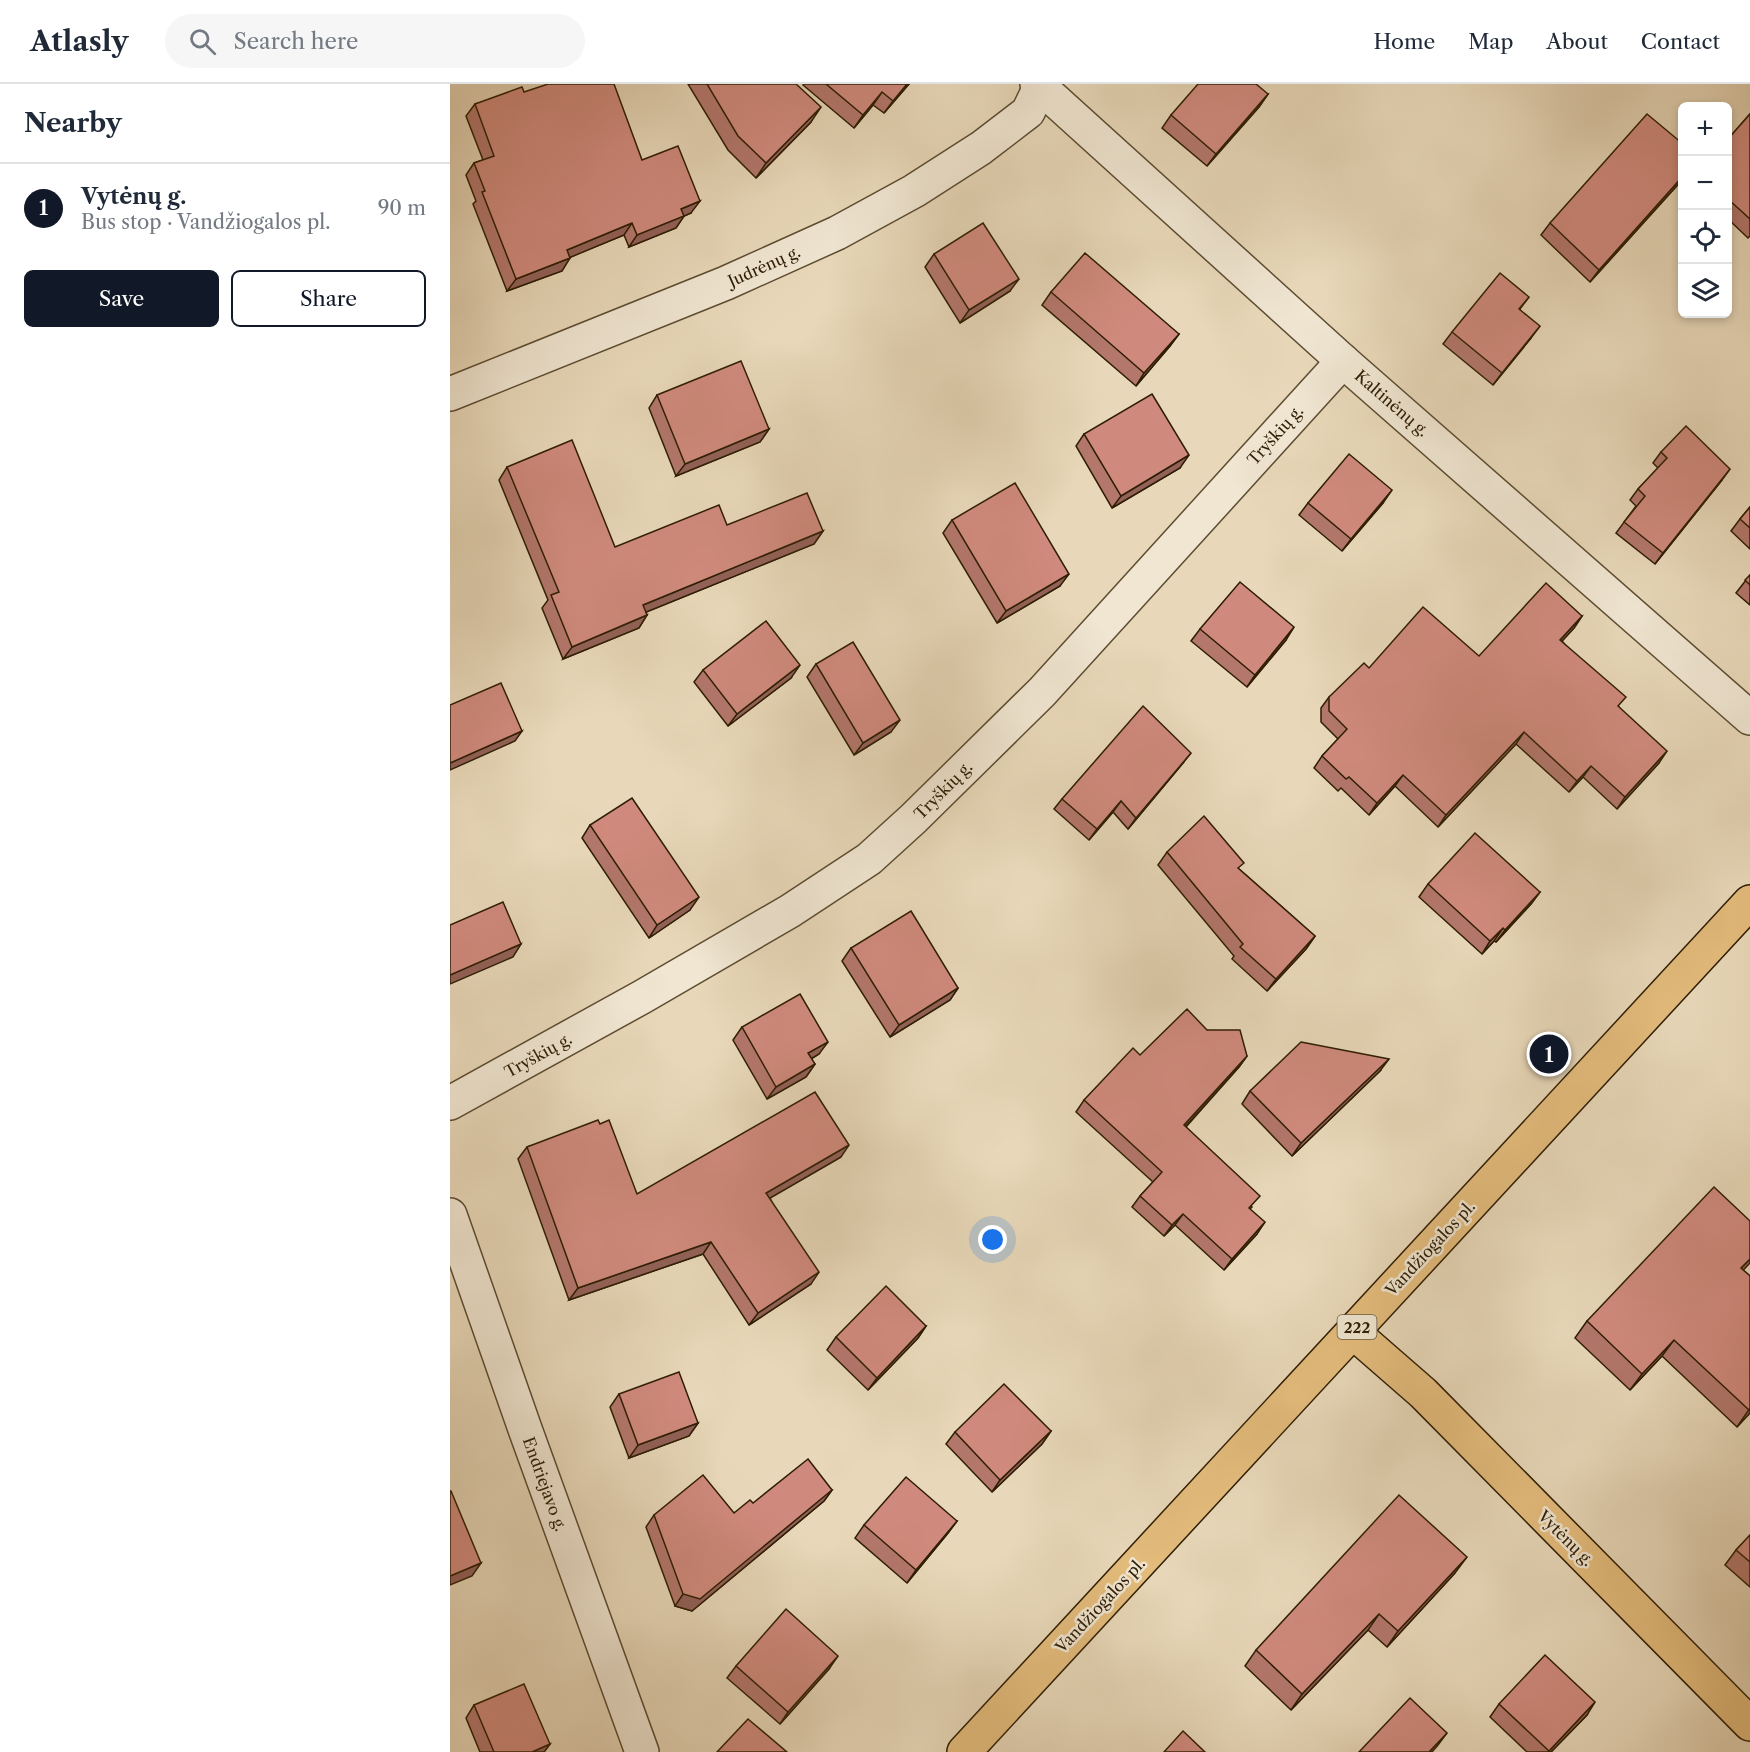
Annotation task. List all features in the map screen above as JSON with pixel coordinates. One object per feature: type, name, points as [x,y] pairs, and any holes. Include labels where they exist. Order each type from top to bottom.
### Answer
[{"type":"main road","name":"Vandžiogalos pl.","points":[[964,1752],[1750,902]]},
{"type":"main road","name":"Vytėnų g.","points":[[1353,1332],[1423,1393],[1750,1724]]},
{"type":"street","name":"Kaltinėnų g.","points":[[1040,85],[1343,361],[1750,718]]},
{"type":"street","name":"Judrėnų g.","points":[[450,394],[726,283],[837,232],[914,191],[981,148],[1028,112],[1040,85]]},
{"type":"street","name":"Tryškių g.","points":[[450,1103],[662,986],[790,911],[869,859],[1042,692],[1343,361]]},
{"type":"street","name":"Endriejavo g.","points":[[450,1215],[642,1752]]},
{"type":"building","points":[[548,84],[614,84],[642,160],[678,146],[700,201],[681,209],[684,216],[637,235],[632,223],[567,250],[570,258],[516,279],[482,192],[485,191],[474,163],[494,156],[475,104],[522,87],[524,92]]},
{"type":"building","points":[[707,84],[796,84],[821,107],[766,163],[738,136]]},
{"type":"building","points":[[826,84],[907,84],[893,101],[882,92],[863,115]]},
{"type":"building","points":[[1198,84],[1256,84],[1268,94],[1216,154],[1171,115]]},
{"type":"building","points":[[1647,114],[1678,140],[1678,182],[1599,270],[1550,223]]},
{"type":"building","points":[[1750,114],[1750,219],[1732,203],[1732,134]]},
{"type":"building","points":[[983,223],[1019,279],[969,310],[934,254]]},
{"type":"building","points":[[1085,253],[1179,334],[1144,373],[1051,292]]},
{"type":"building","points":[[1500,273],[1529,297],[1519,309],[1540,326],[1502,373],[1452,332]]},
{"type":"building","points":[[741,361],[769,429],[685,464],[657,395]]},
{"type":"building","points":[[1152,394],[1189,455],[1121,496],[1084,434]]},
{"type":"building","points":[[1686,426],[1730,469],[1663,553],[1624,522],[1645,496],[1638,489],[1667,458],[1661,452]]},
{"type":"building","points":[[572,440],[615,547],[719,505],[727,525],[807,493],[823,531],[643,605],[647,615],[572,647],[551,595],[559,592],[507,467]]},
{"type":"building","points":[[1349,454],[1392,490],[1351,539],[1308,503]]},
{"type":"building","points":[[1015,483],[1069,574],[1006,611],[952,520]]},
{"type":"building","points":[[1750,507],[1750,528],[1740,519]]},
{"type":"building","points":[[1750,575],[1750,585],[1745,580]]},
{"type":"building","points":[[1240,582],[1294,627],[1255,675],[1200,629]]},
{"type":"building","points":[[1546,583],[1582,616],[1560,640],[1626,697],[1618,706],[1667,751],[1625,797],[1591,766],[1577,781],[1524,732],[1446,815],[1403,775],[1377,803],[1349,777],[1346,779],[1322,756],[1347,729],[1329,711],[1329,697],[1364,663],[1369,668],[1423,607],[1479,656]]},
{"type":"building","points":[[766,621],[800,665],[737,714],[703,670]]},
{"type":"building","points":[[853,642],[900,720],[863,743],[816,664]]},
{"type":"building","points":[[501,683],[522,731],[450,763],[450,705]]},
{"type":"building","points":[[1143,706],[1191,753],[1136,818],[1121,801],[1097,829],[1062,799]]},
{"type":"building","points":[[632,798],[699,897],[657,925],[590,825]]},
{"type":"building","points":[[1204,816],[1244,863],[1238,868],[1315,936],[1276,979],[1240,947],[1243,944],[1167,852]]},
{"type":"building","points":[[1475,833],[1540,892],[1505,930],[1503,928],[1490,941],[1428,884]]},
{"type":"building","points":[[503,902],[521,944],[450,975],[450,925]]},
{"type":"building","points":[[911,911],[958,988],[899,1025],[851,948]]},
{"type":"building","points":[[800,994],[828,1042],[808,1053],[815,1064],[776,1087],[742,1027]]},
{"type":"building","points":[[1187,1009],[1207,1030],[1240,1030],[1247,1056],[1184,1125],[1260,1196],[1249,1208],[1265,1222],[1232,1259],[1183,1214],[1172,1225],[1140,1196],[1162,1172],[1084,1100],[1133,1048],[1140,1055]]},
{"type":"building","points":[[1301,1042],[1389,1059],[1301,1143],[1250,1091]]},
{"type":"building","points":[[815,1092],[849,1145],[766,1193],[819,1272],[758,1313],[711,1242],[578,1288],[527,1147],[598,1120],[600,1124],[609,1120],[637,1194]]},
{"type":"building","points":[[1714,1187],[1750,1221],[1750,1259],[1741,1268],[1750,1276],[1749,1410],[1674,1340],[1642,1374],[1587,1321]]},
{"type":"building","points":[[886,1286],[926,1326],[877,1378],[836,1337]]},
{"type":"building","points":[[679,1372],[698,1423],[638,1445],[619,1394]]},
{"type":"building","points":[[1004,1384],[1051,1431],[1000,1480],[955,1432]]},
{"type":"building","points":[[808,1459],[832,1490],[700,1599],[683,1594],[654,1515],[703,1475],[734,1513],[750,1500],[753,1503]]},
{"type":"building","points":[[906,1477],[957,1521],[916,1570],[864,1525]]},
{"type":"building","points":[[450,1491],[481,1563],[450,1576]]},
{"type":"building","points":[[1399,1495],[1467,1557],[1398,1631],[1379,1614],[1302,1694],[1256,1650]]},
{"type":"building","points":[[1750,1535],[1750,1562],[1736,1550]]},
{"type":"building","points":[[786,1609],[838,1656],[788,1712],[736,1666]]},
{"type":"building","points":[[1545,1655],[1595,1702],[1549,1751],[1499,1704]]},
{"type":"building","points":[[524,1684],[550,1744],[532,1752],[494,1752],[474,1705]]},
{"type":"building","points":[[1410,1698],[1447,1733],[1429,1752],[1359,1752]]},
{"type":"building","points":[[748,1719],[787,1752],[717,1752]]},
{"type":"building","points":[[1183,1731],[1205,1752],[1164,1752]]},
{"type":"place","name":"Vytėnų g.","points":[[1549,1054]]}]
